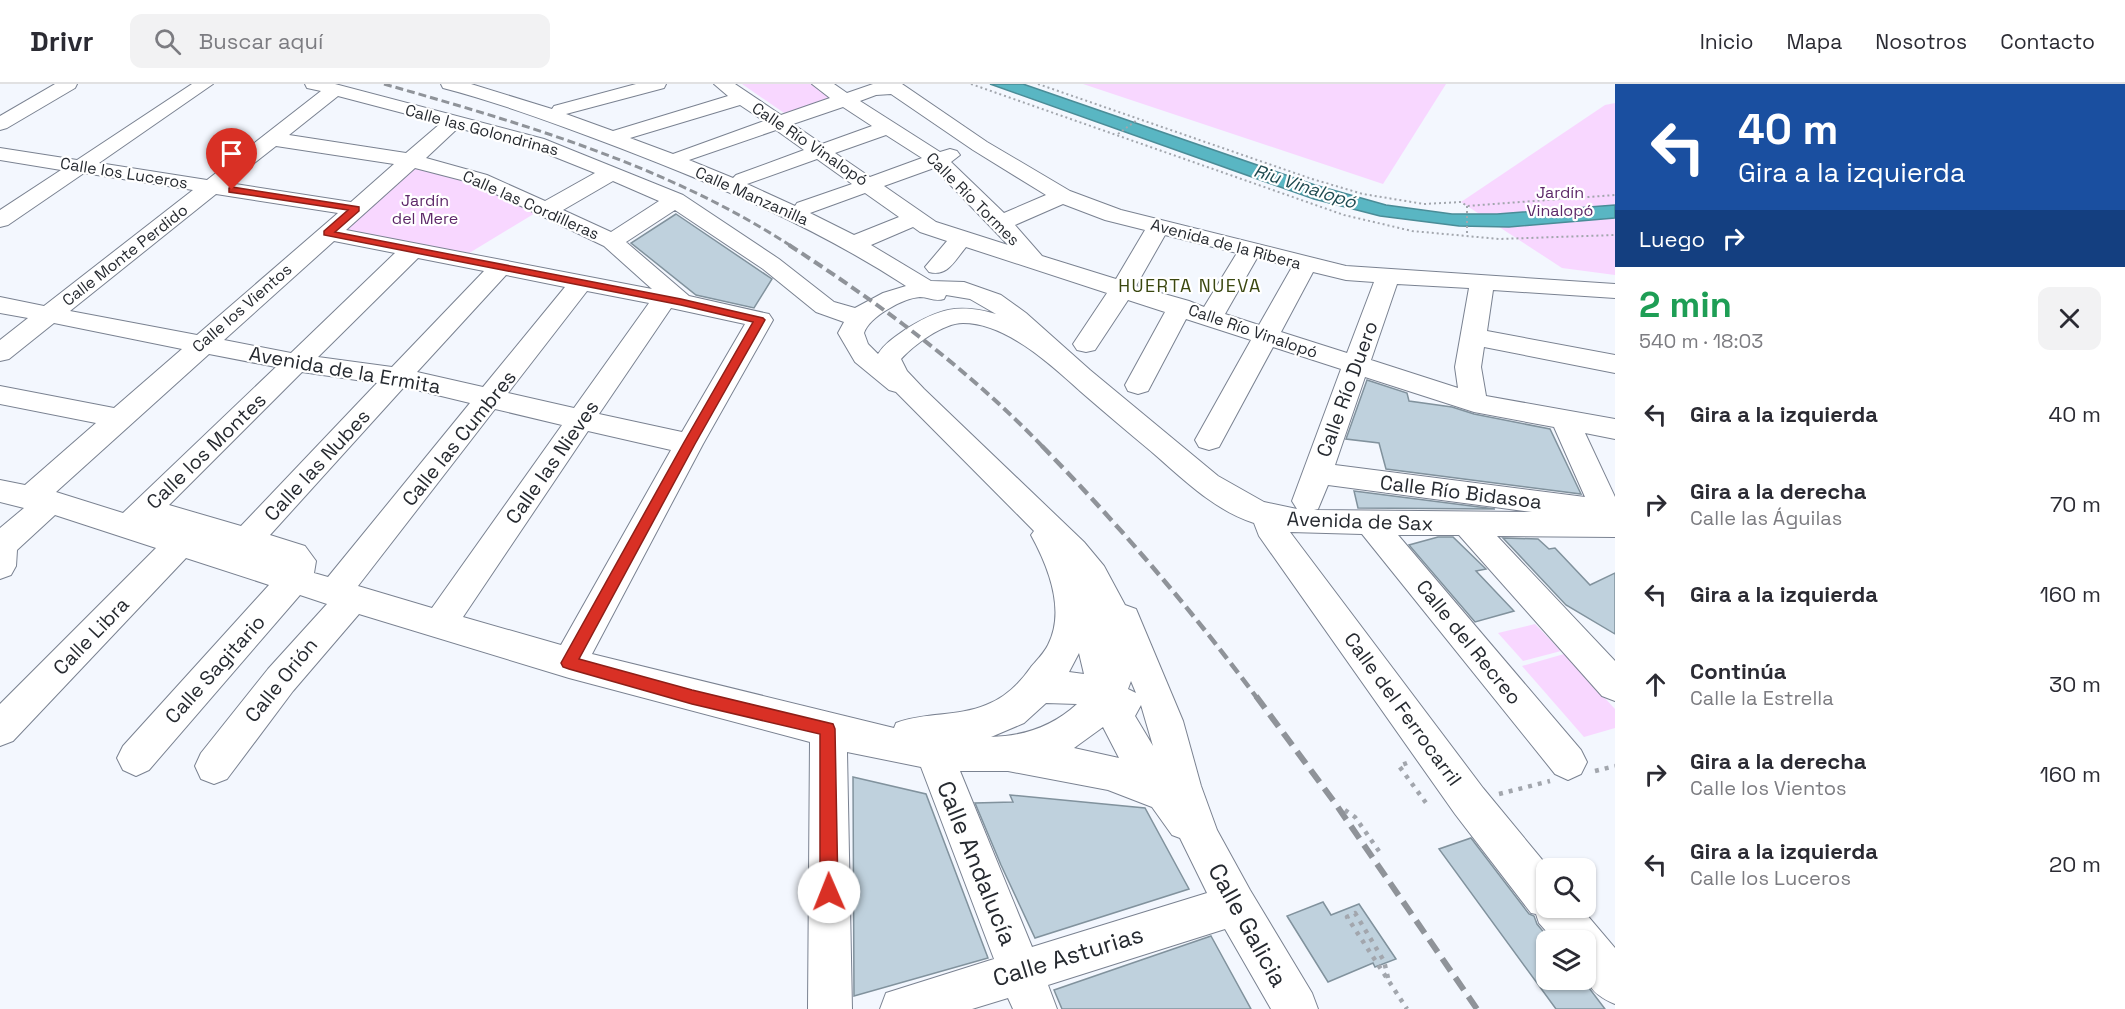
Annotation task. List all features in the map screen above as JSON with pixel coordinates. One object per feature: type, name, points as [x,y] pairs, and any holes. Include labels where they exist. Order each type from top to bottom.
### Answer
[{"type":"street","points":[[0,124],[68,84]]},
{"type":"street","points":[[0,220],[204,84]]},
{"type":"street","points":[[507,84],[522,106]]},
{"type":"street","points":[[561,110],[657,84]]},
{"type":"street","name":"Calle Río Tormes","points":[[821,84],[937,159],[1000,223],[1035,263]]},
{"type":"street","name":"Calle Manzanilla","points":[[462,86],[663,157],[762,197],[842,238],[932,278],[968,315],[1018,332],[1053,353]]},
{"type":"street","name":"Calle las Golondrinas","points":[[324,87],[558,150],[675,201],[771,264],[825,307],[839,313],[859,317]]},
{"type":"street","name":"Calle Monte Perdido","points":[[0,353],[272,139],[324,87]]},
{"type":"street","name":"Avenida de la Ribera","points":[[846,100],[873,90],[896,88],[980,146],[1062,196],[1113,215],[1305,264],[1346,273],[1387,278],[1615,291]]},
{"type":"street","points":[[621,134],[733,91]]},
{"type":"street","name":"Calle Río Vinalopó","points":[[733,91],[819,153],[870,184],[928,227],[1035,263],[1180,306],[1265,336],[1474,403],[1615,429]]},
{"type":"street","points":[[682,156],[846,100]]},
{"type":"street","name":"Calle los Vientos","points":[[0,566],[2,545],[118,418],[455,122]]},
{"type":"street","points":[[744,179],[888,127]]},
{"type":"street","name":"Calle las Cordilleras","points":[[272,139],[411,160],[480,179],[612,241],[673,300]]},
{"type":"street","points":[[805,208],[937,159],[980,146]]},
{"type":"street","name":"Calle los Luceros","points":[[0,154],[356,209]]},
{"type":"street","points":[[546,210],[611,173]]},
{"type":"street","points":[[1000,223],[1062,196]]},
{"type":"street","points":[[612,241],[675,201]]},
{"type":"street","points":[[862,240],[915,218]]},
{"type":"street","points":[[1086,344],[1123,288],[1158,226]]},
{"type":"street","points":[[328,233],[673,300],[760,320],[569,663]]},
{"type":"street","points":[[961,239],[932,278],[859,317],[851,333],[853,340],[866,358],[914,396],[1077,555],[1125,620],[1170,738],[1174,790]]},
{"type":"street","name":"Calle los Montes","points":[[137,518],[412,249]]},
{"type":"street","points":[[1211,317],[1250,250]]},
{"type":"street","points":[[1209,440],[1305,264]]},
{"type":"street","name":"Calle las Nubes","points":[[239,549],[500,267]]},
{"type":"street","points":[[932,278],[956,289],[989,299],[1016,316],[1053,353]]},
{"type":"street","name":"Calle Río Duero","points":[[1311,487],[1387,278]]},
{"type":"street","name":"Calle las Cumbres","points":[[344,595],[581,282]]},
{"type":"street","points":[[1474,403],[1468,367],[1475,337],[1482,283]]},
{"type":"street","name":"Avenida de la Ermita","points":[[0,294],[55,310],[302,358],[401,374],[491,398],[689,444]]},
{"type":"street","name":"Calle las Nieves","points":[[439,625],[583,419],[673,300]]},
{"type":"street","name":"Avenida de la Ermita","points":[[0,305],[55,310]]},
{"type":"street","points":[[1138,386],[1180,306]]},
{"type":"street","points":[[914,396],[888,364],[892,352],[935,322],[952,316],[968,315]]},
{"type":"street","points":[[1475,337],[1615,364]]},
{"type":"street","name":"Avenida de Sax","points":[[1053,353],[1221,493],[1239,504],[1268,516],[1303,522],[1370,523],[1612,520]]},
{"type":"street","points":[[0,395],[118,418]]},
{"type":"street","points":[[1564,419],[1612,520]]},
{"type":"street","points":[[0,475],[0,480]]},
{"type":"street","name":"Calle Río Bidasoa","points":[[1311,487],[1612,520]]},
{"type":"street","points":[[0,490],[137,518],[239,549],[294,580],[439,625],[692,697],[890,744],[933,750],[1005,754],[1108,772],[1174,790]]},
{"type":"street","points":[[1033,512],[1054,548],[1068,586],[1085,620],[1099,659],[1108,696]]},
{"type":"street","name":"Calle del Ferrocarril","points":[[1268,516],[1270,528],[1469,801],[1536,885]]},
{"type":"street","points":[[137,518],[181,543],[239,549]]},
{"type":"street","name":"Calle del Recreo","points":[[1370,523],[1571,771]]},
{"type":"street","points":[[1466,523],[1615,685]]},
{"type":"street","name":"Calle Libra","points":[[0,729],[181,543]]},
{"type":"street","name":"Calle Sagitario","points":[[136,758],[294,580]]},
{"type":"street","points":[[836,731],[910,735],[934,733],[971,726],[1011,711],[1037,688],[1064,648],[1071,615],[1068,586]]},
{"type":"street","points":[[1005,754],[1043,745],[1069,731],[1085,721],[1108,696],[1115,676],[1118,644],[1104,594]]},
{"type":"street","name":"Calle Orión","points":[[214,766],[344,595]]},
{"type":"street","points":[[1037,688],[1069,686],[1108,696],[1141,716],[1166,751],[1174,790]]},
{"type":"street","points":[[830,1009],[836,731]]},
{"type":"street","name":"Calle Andalucía","points":[[933,750],[1027,990]]},
{"type":"street","name":"Calle Galicia","points":[[1174,790],[1235,905],[1296,1009]]},
{"type":"street","name":"Calle Asturias","points":[[902,1009],[1027,990],[1235,905]]},
{"type":"street","points":[[1562,918],[1573,930]]},
{"type":"street","points":[[1596,958],[1615,982]]},
{"type":"path","points":[[971,84],[1119,134],[1344,216],[1412,231],[1499,239],[1615,235]]},
{"type":"path","points":[[1038,84],[1136,120],[1363,194],[1424,204],[1461,202],[1467,206],[1615,195]]},
{"type":"path","points":[[1119,134],[1136,120]]},
{"type":"path","points":[[1467,206],[1467,235]]},
{"type":"path","points":[[1399,766],[1429,807]]},
{"type":"path","points":[[1469,801],[1571,771],[1615,766]]},
{"type":"path","points":[[1345,810],[1355,817],[1381,854]]},
{"type":"path","points":[[1388,978],[1384,962],[1355,913],[1347,917],[1407,1009]]},
{"type":"green space","points":[[742,84],[815,84],[837,98],[787,115]]},
{"type":"green space","points":[[1083,84],[1446,84],[1383,184]]},
{"type":"green space","name":"Jardín Vinalopó","points":[[1615,103],[1615,275],[1562,268],[1461,202],[1605,105]]},
{"type":"green space","name":"Jardín del Mere","points":[[410,167],[476,183],[537,212],[466,255],[339,230]]},
{"type":"green space","points":[[1535,624],[1561,651],[1523,661],[1498,633]]},
{"type":"green space","points":[[1564,654],[1615,709],[1615,728],[1584,737],[1522,666]]},
{"type":"water","name":"Riu Vinalopó","points":[[990,84],[1023,84],[1315,185],[1386,205],[1452,214],[1497,214],[1615,205],[1615,218],[1509,227],[1459,226],[1380,216],[1314,199]]},
{"type":"building","points":[[676,214],[772,279],[754,308],[696,295],[631,243]]},
{"type":"building","points":[[1367,380],[1407,393],[1409,401],[1452,407],[1474,414],[1550,429],[1581,494],[1386,469],[1379,443],[1346,439]]},
{"type":"building","points":[[1354,491],[1495,509],[1358,508]]},
{"type":"building","points":[[1438,537],[1453,537],[1486,569],[1476,571],[1514,611],[1475,622],[1409,545]]},
{"type":"building","points":[[1503,538],[1538,539],[1549,549],[1555,548],[1590,585],[1615,573],[1615,634],[1566,605]]},
{"type":"building","points":[[853,777],[926,794],[988,958],[854,996]]},
{"type":"building","points":[[1010,795],[1145,808],[1189,889],[1035,938],[975,803],[1013,802]]},
{"type":"building","points":[[1471,838],[1529,914],[1534,916],[1542,930],[1536,930],[1536,982],[1439,849]]},
{"type":"building","points":[[1323,902],[1331,915],[1359,904],[1396,959],[1375,967],[1373,963],[1328,982],[1287,916]]},
{"type":"building","points":[[1211,936],[1251,1009],[1062,1009],[1054,990]]},
{"type":"building","points":[[1542,990],[1591,990],[1605,1009],[1556,1009]]},
{"type":"railway","points":[[384,84],[542,132],[645,170],[744,218],[791,246]]},
{"type":"railway","points":[[789,245],[856,290],[922,339],[984,390],[1042,446]]},
{"type":"railway","points":[[1042,446],[1154,568],[1257,698]]},
{"type":"railway","points":[[1256,696],[1335,803],[1477,1009]]},
{"type":"district","name":"HUERTA NUEVA","points":[[1190,285]]},
{"type":"route","points":[[232,190],[356,209],[328,233],[681,302],[760,320],[569,663],[692,697],[828,729],[829,892]]}]
